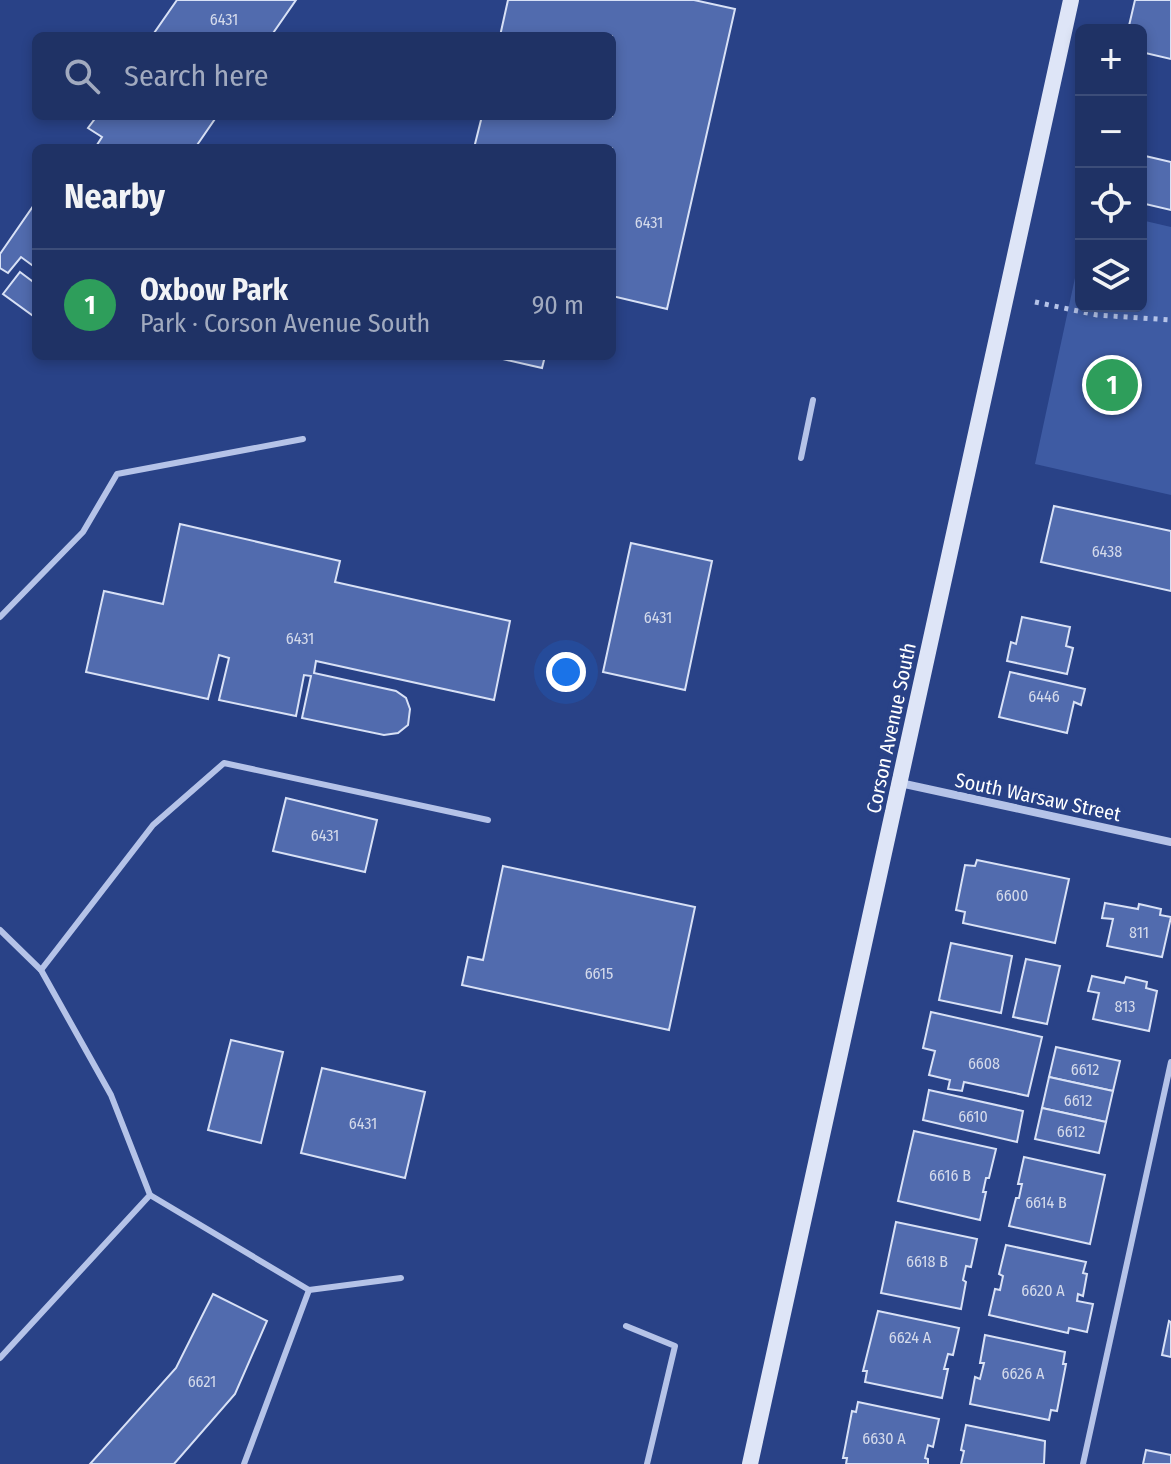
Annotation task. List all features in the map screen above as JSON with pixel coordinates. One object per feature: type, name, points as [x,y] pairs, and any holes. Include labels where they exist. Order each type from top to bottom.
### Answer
[{"type":"street","name":"Corson Avenue South","points":[[750,1464],[1071,0]]},
{"type":"street","name":"South Warsaw Street","points":[[899,783],[1171,842]]},
{"type":"lane","points":[[801,458],[813,400]]},
{"type":"lane","points":[[0,617],[83,532],[117,474],[303,439]]},
{"type":"lane","points":[[41,970],[153,825],[224,763],[488,820]]},
{"type":"lane","points":[[0,930],[41,970],[111,1095],[150,1195],[309,1290],[401,1278]]},
{"type":"lane","points":[[1083,1464],[1171,1062]]},
{"type":"lane","points":[[0,1358],[150,1195]]},
{"type":"lane","points":[[244,1464],[309,1290]]},
{"type":"lane","points":[[626,1326],[675,1346],[647,1464]]},
{"type":"path","points":[[1006,296],[1097,315],[1171,320]]},
{"type":"shaded area","points":[[1147,221],[1171,227],[1171,495],[1035,464],[1075,278],[1075,312],[1147,312]]},
{"type":"building","points":[[177,0],[296,0],[274,32],[155,32]]},
{"type":"building","points":[[508,0],[694,0],[735,9],[667,309],[616,297],[616,144],[475,144],[481,120],[616,120],[616,32],[501,32]]},
{"type":"building","points":[[1135,0],[1171,0],[1171,59],[1147,53],[1147,24],[1129,24]]},
{"type":"building","points":[[94,120],[214,120],[198,144],[98,144],[102,137],[88,128]]},
{"type":"building","points":[[1147,156],[1171,162],[1171,210],[1147,204]]},
{"type":"building","points":[[32,208],[32,265],[21,257],[8,273],[0,268],[0,254]]},
{"type":"building","points":[[20,272],[32,281],[32,315],[3,294]]},
{"type":"building","points":[[507,360],[544,360],[542,368]]},
{"type":"building","points":[[1054,506],[1171,531],[1171,591],[1041,562]]},
{"type":"building","points":[[180,524],[340,561],[335,582],[510,621],[494,700],[316,661],[314,673],[396,691],[406,698],[410,709],[408,725],[398,733],[384,735],[302,718],[311,676],[304,675],[296,716],[219,700],[229,658],[219,655],[208,699],[86,672],[104,591],[163,604]]},
{"type":"building","points":[[631,543],[712,561],[685,690],[603,672]]},
{"type":"building","points":[[1022,617],[1070,627],[1066,646],[1073,648],[1067,674],[1007,661],[1011,642],[1016,644]]},
{"type":"building","points":[[1010,672],[1085,689],[1081,705],[1074,702],[1067,733],[999,717]]},
{"type":"building","points":[[286,798],[377,820],[365,872],[273,851]]},
{"type":"building","points":[[977,860],[1069,879],[1055,943],[963,923],[965,912],[956,910],[965,865],[975,866]]},
{"type":"building","points":[[503,866],[695,907],[669,1030],[462,985],[468,957],[483,960]]},
{"type":"building","points":[[1105,903],[1138,909],[1139,904],[1161,909],[1160,915],[1171,917],[1162,957],[1107,946],[1113,919],[1102,918]]},
{"type":"building","points":[[951,943],[1012,956],[1001,1013],[939,1000]]},
{"type":"building","points":[[1026,959],[1060,966],[1047,1024],[1013,1017]]},
{"type":"building","points":[[1092,976],[1124,983],[1126,977],[1147,982],[1146,988],[1157,991],[1149,1031],[1093,1019],[1099,993],[1088,991]]},
{"type":"building","points":[[931,1012],[1042,1037],[1028,1096],[964,1082],[962,1091],[948,1089],[950,1080],[929,1075],[935,1051],[923,1048]]},
{"type":"building","points":[[231,1040],[283,1052],[261,1143],[208,1130]]},
{"type":"building","points":[[1056,1047],[1120,1061],[1113,1091],[1049,1077]]},
{"type":"building","points":[[322,1068],[425,1092],[405,1178],[301,1153]]},
{"type":"building","points":[[1049,1077],[1113,1091],[1106,1122],[1042,1108]]},
{"type":"building","points":[[929,1090],[1023,1111],[1017,1142],[923,1120]]},
{"type":"building","points":[[1042,1108],[1106,1122],[1099,1153],[1035,1139]]},
{"type":"building","points":[[914,1131],[996,1149],[989,1178],[986,1178],[980,1220],[898,1201]]},
{"type":"building","points":[[1024,1157],[1105,1175],[1090,1244],[1009,1226],[1016,1198],[1019,1198],[1022,1184],[1018,1184]]},
{"type":"building","points":[[896,1222],[977,1239],[971,1267],[966,1266],[961,1309],[881,1293]]},
{"type":"building","points":[[1006,1245],[1086,1262],[1083,1296],[1078,1294],[1077,1301],[1093,1304],[1087,1332],[1069,1328],[1068,1333],[989,1315],[995,1289],[1000,1290],[1003,1276],[999,1274]]},
{"type":"building","points":[[213,1294],[267,1321],[235,1394],[174,1464],[90,1464],[176,1368]]},
{"type":"building","points":[[878,1311],[959,1328],[953,1355],[948,1354],[944,1369],[948,1369],[942,1398],[865,1382],[867,1371],[863,1371]]},
{"type":"building","points":[[1171,1322],[1171,1357],[1162,1355]]},
{"type":"building","points":[[985,1335],[1065,1352],[1063,1364],[1066,1364],[1057,1411],[1051,1410],[1049,1420],[970,1404],[975,1377],[980,1379],[984,1363],[980,1363]]},
{"type":"building","points":[[858,1402],[939,1419],[933,1447],[928,1445],[925,1458],[928,1464],[846,1464],[847,1458],[843,1458],[852,1411],[856,1412]]},
{"type":"building","points":[[966,1425],[1045,1441],[1044,1464],[961,1464]]},
{"type":"building","points":[[1146,1450],[1171,1455],[1171,1464],[1143,1464]]},
{"type":"place","name":"Oxbow Park","points":[[1112,385]]}]
